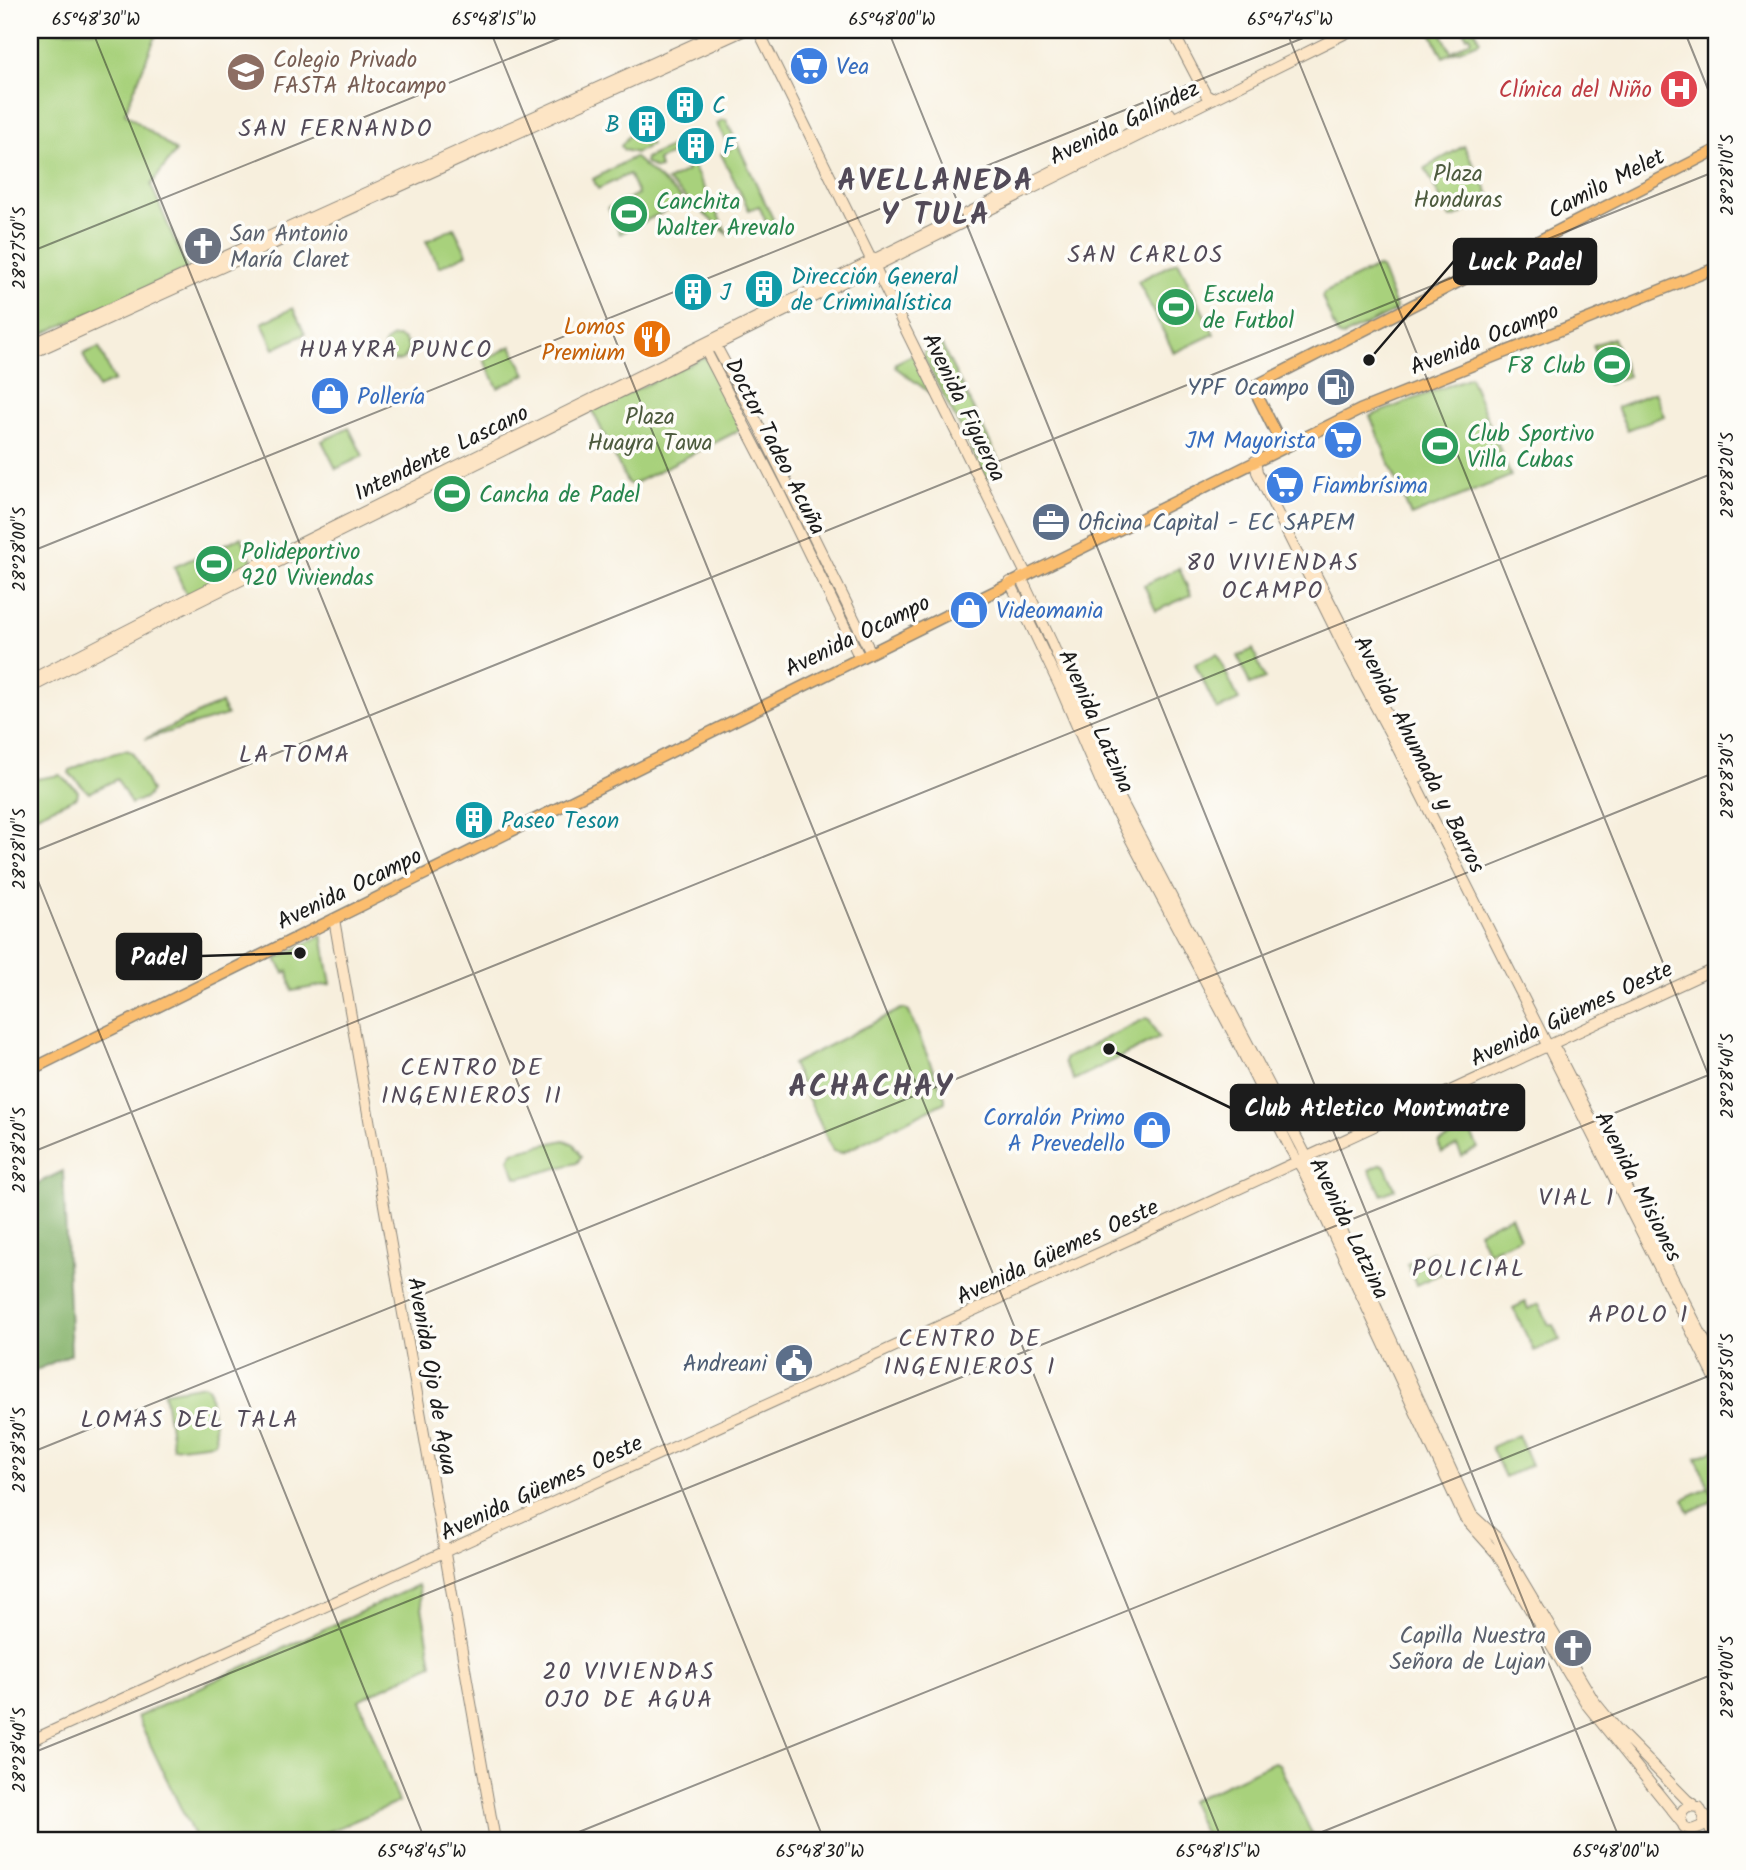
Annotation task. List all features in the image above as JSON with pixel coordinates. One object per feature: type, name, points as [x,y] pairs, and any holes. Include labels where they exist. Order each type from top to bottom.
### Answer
[{"type":"main road","points":[[30,345],[725,30]]},
{"type":"main road","points":[[30,355],[745,30]]},
{"type":"main road","name":"Avenida Figueroa","points":[[758,30],[873,265],[1019,578]]},
{"type":"main road","points":[[1172,30],[1210,96]]},
{"type":"main road","points":[[1179,30],[1210,96]]},
{"type":"main road","name":"Avenida Galíndez","points":[[873,265],[1338,30]]},
{"type":"main road","name":"Avenida Galíndez","points":[[1210,96],[1352,30]]},
{"type":"main road","name":"Camilo Melet","points":[[1283,447],[1253,387],[1716,150]]},
{"type":"main road","name":"Intendente Lascano","points":[[30,688],[873,265]]},
{"type":"main road","name":"Avenida Ocampo","points":[[30,1070],[1360,410],[1716,268]]},
{"type":"main road","name":"Intendente Lascano","points":[[30,680],[184,601],[710,346]]},
{"type":"main road","name":"Doctor Tadeo Acuña","points":[[710,346],[865,654]]},
{"type":"main road","name":"Avenida Ahumada y Barros","points":[[1255,461],[1262,469],[1401,740],[1549,1045]]},
{"type":"main road","name":"Avenida Latzina","points":[[1019,578],[1060,687],[1103,787],[1302,1159],[1472,1515],[1497,1538],[1594,1701],[1621,1734],[1694,1805]]},
{"type":"main road","name":"Avenida Ojo de Agua","points":[[334,919],[495,1840]]},
{"type":"main road","name":"Avenida Güemes Oeste","points":[[30,1741],[1716,968]]},
{"type":"main road","name":"Avenida Misiones","points":[[1549,1045],[1716,1363]]},
{"type":"main road","name":"Avenida Misiones","points":[[1549,1045],[1716,1380]]},
{"type":"main road","name":"Avenida Latzina","points":[[1302,1159],[1464,1517],[1497,1554],[1587,1706],[1684,1826],[1691,1840]]},
{"type":"main road","points":[[1705,1815],[1700,1827],[1684,1826],[1682,1811],[1688,1806],[1699,1807],[1705,1815],[1716,1840]]},
{"type":"green space","points":[[158,30],[125,113],[176,151],[151,185],[187,269],[30,340],[30,79],[34,31]]},
{"type":"green space","points":[[1440,30],[1451,52],[1472,39],[1470,35],[1467,37],[1464,30],[1475,30],[1480,40],[1443,57],[1430,31]]},
{"type":"green space","points":[[726,120],[775,223],[774,227],[769,229],[759,206],[749,210],[721,154],[730,149],[717,124]]},
{"type":"green space","points":[[640,121],[651,145],[636,153],[624,150],[621,146]]},
{"type":"green space","points":[[681,142],[728,235],[667,181],[687,171],[678,151],[658,160],[660,168],[655,169],[645,162],[646,158]]},
{"type":"green space","name":"Plaza Honduras","points":[[1464,146],[1491,198],[1450,218],[1425,168]]},
{"type":"green space","points":[[634,157],[685,201],[620,234],[608,208],[638,194],[629,174],[598,189],[593,179]]},
{"type":"green space","points":[[454,228],[467,254],[439,267],[426,241]]},
{"type":"green space","name":"Escuela de Futbol","points":[[1178,261],[1214,334],[1174,353],[1138,281]]},
{"type":"green space","points":[[1377,267],[1381,268],[1396,307],[1395,311],[1342,337],[1338,336],[1322,297],[1324,293]]},
{"type":"green space","points":[[293,308],[305,334],[274,349],[262,323]]},
{"type":"green space","points":[[396,337],[405,340],[408,349],[405,358],[396,361],[387,358],[384,349],[387,340]]},
{"type":"green space","points":[[1613,338],[1628,376],[1608,384],[1593,345]]},
{"type":"green space","points":[[940,342],[1004,471],[987,479],[923,356],[925,350]]},
{"type":"green space","points":[[511,346],[526,374],[498,388],[484,360]]},
{"type":"green space","points":[[99,347],[114,381],[98,388],[83,354]]},
{"type":"green space","points":[[912,355],[933,395],[895,367],[896,363]]},
{"type":"green space","name":"Plaza Huayra Tawa","points":[[704,357],[708,360],[742,429],[633,484],[628,484],[593,412]]},
{"type":"green space","name":"Club Sportivo Villa Cubas","points":[[1470,377],[1511,476],[1411,516],[1370,416]]},
{"type":"green space","points":[[1655,392],[1664,416],[1627,430],[1617,407]]},
{"type":"green space","points":[[349,428],[363,456],[336,469],[322,441]]},
{"type":"green space","name":"Polideportivo 920 Viviendas","points":[[241,537],[253,562],[187,596],[174,567]]},
{"type":"green space","points":[[1179,568],[1191,595],[1156,611],[1144,585]]},
{"type":"green space","points":[[1253,649],[1265,679],[1250,685],[1238,656]]},
{"type":"green space","points":[[1217,654],[1239,700],[1217,710],[1195,664]]},
{"type":"green space","points":[[221,703],[227,715],[145,739],[218,704]]},
{"type":"green space","points":[[126,750],[132,752],[151,791],[147,797],[131,804],[117,779],[89,793],[69,773],[70,770],[94,759]]},
{"type":"green space","points":[[60,775],[78,791],[77,797],[30,818],[30,780]]},
{"type":"green space","points":[[322,935],[331,984],[292,991],[288,971],[284,973],[276,959]]},
{"type":"green space","points":[[901,1009],[909,1012],[945,1102],[842,1153],[833,1151],[792,1064]]},
{"type":"green space","points":[[1146,1018],[1150,1020],[1159,1038],[1074,1080],[1064,1062],[1066,1058]]},
{"type":"green space","points":[[1469,1129],[1478,1148],[1462,1156],[1457,1146],[1442,1153],[1440,1142]]},
{"type":"green space","points":[[564,1140],[574,1144],[581,1157],[577,1163],[516,1177],[509,1159],[513,1152]]},
{"type":"green space","points":[[1381,1164],[1385,1166],[1395,1189],[1382,1195],[1369,1170]]},
{"type":"green space","points":[[63,1171],[71,1354],[30,1373],[30,1187]]},
{"type":"green space","points":[[1511,1216],[1520,1238],[1488,1252],[1478,1231]]},
{"type":"green space","points":[[1433,1252],[1442,1273],[1416,1285],[1407,1264]]},
{"type":"green space","points":[[1525,1302],[1528,1309],[1539,1304],[1560,1340],[1534,1351],[1513,1308]]},
{"type":"green space","points":[[204,1385],[209,1388],[216,1440],[213,1443],[173,1448],[164,1392]]},
{"type":"green space","points":[[1518,1435],[1531,1465],[1505,1477],[1491,1447]]},
{"type":"green space","points":[[1716,1449],[1716,1487],[1710,1489],[1715,1500],[1689,1512],[1683,1499],[1709,1487],[1696,1458]]},
{"type":"green space","points":[[418,1585],[432,1664],[359,1700],[399,1802],[309,1840],[196,1840],[137,1717]]},
{"type":"green space","points":[[1274,1762],[1279,1764],[1313,1836],[1304,1840],[1207,1840],[1190,1801]]},
{"type":"place","name":"Vea","points":[[809,66]]},
{"type":"place","name":"Colegio Privado FASTA Altocampo","points":[[246,72]]},
{"type":"place","name":"Clínica del Niño","points":[[1679,89]]},
{"type":"place","name":"C","points":[[685,105]]},
{"type":"place","name":"B","points":[[647,124]]},
{"type":"place","name":"F","points":[[696,146]]},
{"type":"place","name":"Canchita Walter Arevalo","points":[[629,214]]},
{"type":"place","name":"San Antonio María Claret","points":[[203,246]]},
{"type":"place","name":"Dirección General de Criminalística","points":[[764,289]]},
{"type":"place","name":"J","points":[[693,292]]},
{"type":"place","name":"Escuela de Futbol","points":[[1176,307]]},
{"type":"place","name":"Lomos Premium","points":[[652,339]]},
{"type":"place","name":"Luck Padel","points":[[1369,360]]},
{"type":"place","name":"F8 Club","points":[[1612,365]]},
{"type":"place","name":"YPF Ocampo","points":[[1336,387]]},
{"type":"place","name":"Pollería","points":[[330,396]]},
{"type":"place","name":"JM Mayorista","points":[[1343,440]]},
{"type":"place","name":"Club Sportivo Villa Cubas","points":[[1440,446]]},
{"type":"place","name":"Fiambrísima","points":[[1285,485]]},
{"type":"place","name":"Cancha de Padel","points":[[452,494]]},
{"type":"place","name":"Oficina Capital - EC SAPEM","points":[[1051,522]]},
{"type":"place","name":"Polideportivo 920 Viviendas","points":[[214,564]]},
{"type":"place","name":"Videomania","points":[[969,610]]},
{"type":"place","name":"Paseo Teson","points":[[474,820]]},
{"type":"place","name":"Padel","points":[[300,953]]},
{"type":"place","name":"Club Atletico Montmatre","points":[[1109,1049]]},
{"type":"place","name":"Corralón Primo A Prevedello","points":[[1152,1130]]},
{"type":"place","name":"Andreani","points":[[794,1363]]},
{"type":"place","name":"Capilla Nuestra Señora de Lujan","points":[[1573,1648]]},
{"type":"district","name":"SAN FERNANDO","points":[[336,128]]},
{"type":"district","name":"AVELLANEDA Y TULA","points":[[936,197]]},
{"type":"district","name":"SAN CARLOS","points":[[1146,254]]},
{"type":"district","name":"HUAYRA PUNCO","points":[[396,349]]},
{"type":"district","name":"80 VIVIENDAS OCAMPO","points":[[1273,576]]},
{"type":"district","name":"LA TOMA","points":[[295,754]]},
{"type":"district","name":"CENTRO DE INGENIEROS II","points":[[472,1081]]},
{"type":"district","name":"ACHACHAY","points":[[871,1086]]},
{"type":"district","name":"VIAL 1","points":[[1577,1197]]},
{"type":"district","name":"POLICIAL","points":[[1469,1268]]},
{"type":"district","name":"APOLO 1","points":[[1639,1314]]},
{"type":"district","name":"CENTRO DE INGENIEROS I","points":[[970,1352]]},
{"type":"district","name":"LOMAS DEL TALA","points":[[190,1419]]},
{"type":"district","name":"20 VIVIENDAS OJO DE AGUA","points":[[629,1685]]}]
